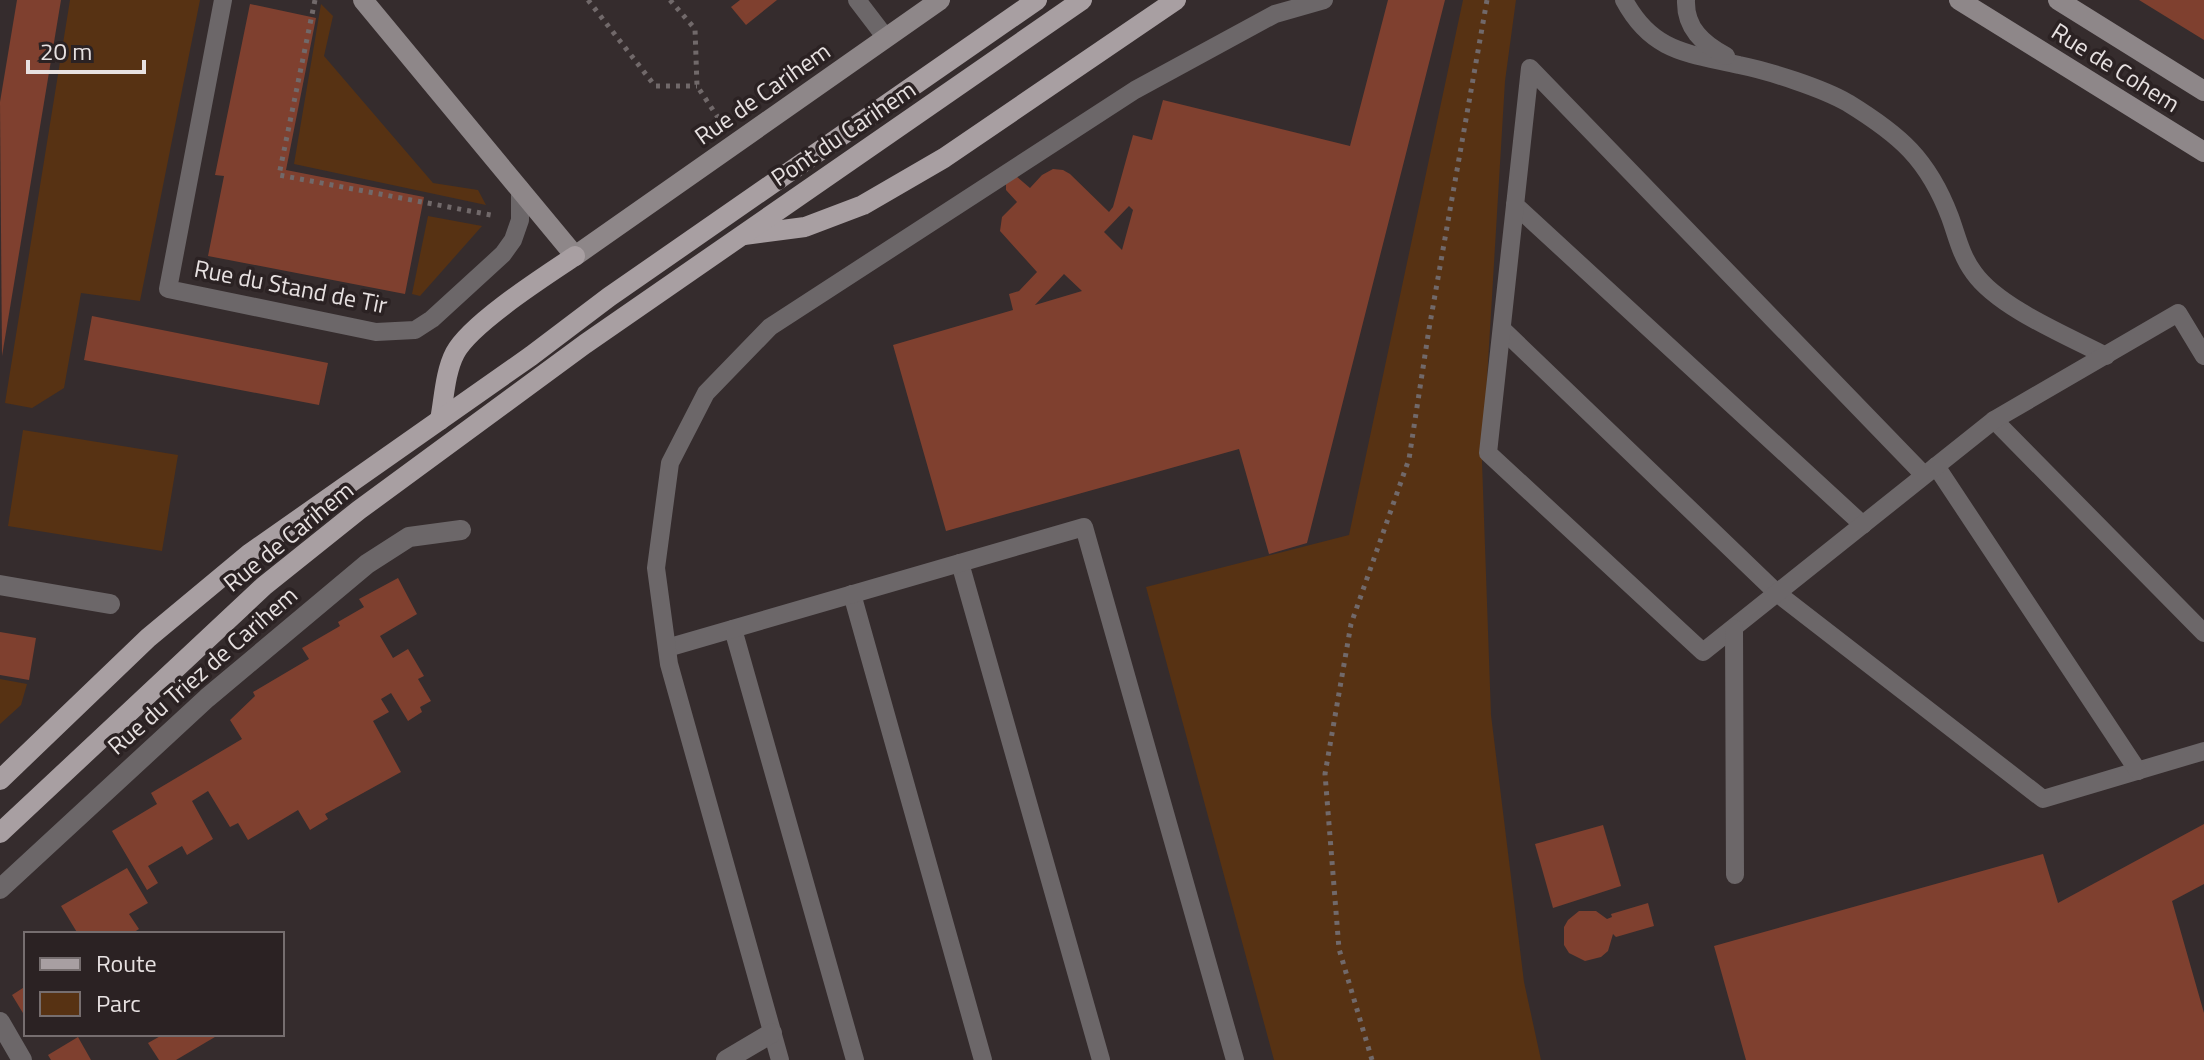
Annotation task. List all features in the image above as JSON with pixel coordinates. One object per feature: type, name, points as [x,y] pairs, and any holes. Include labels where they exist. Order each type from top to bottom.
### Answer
[{"type":"main road","name":"Pont du Carihem","points":[[609,297],[1037,0]]},
{"type":"main road","name":"Pont du Carihem","points":[[634,310],[1082,0]]},
{"type":"main road","points":[[740,235],[805,227],[863,205],[944,158],[1176,0]]},
{"type":"main road","points":[[440,420],[454,354],[465,338],[575,256]]},
{"type":"main road","name":"Rue de Carihem","points":[[0,780],[148,638],[205,589],[262,544],[531,356],[609,297]]},
{"type":"main road","name":"Rue de Carihem","points":[[0,833],[264,586],[418,465],[634,310]]},
{"type":"street","points":[[363,0],[575,256]]},
{"type":"street","name":"Rue de Carihem","points":[[575,256],[940,0]]},
{"type":"street","name":"Rue de Cohem","points":[[1959,0],[2204,152]]},
{"type":"street","name":"Rue de Cohem","points":[[2058,0],[2204,91]]},
{"type":"street","name":"Rue du Triez de Carihem","points":[[0,889],[207,698],[367,564],[409,537],[461,530]]},
{"type":"street","points":[[0,585],[110,604]]},
{"type":"street","points":[[0,1022],[22,1060]]},
{"type":"street","points":[[726,1060],[772,1033]]},
{"type":"lane","name":"Rue du Stand de Tir","points":[[223,0],[168,289],[376,332],[415,330],[432,319],[503,254],[513,240],[520,220],[520,188]]},
{"type":"lane","points":[[857,0],[886,38]]},
{"type":"lane","points":[[780,1060],[667,648],[656,568],[670,463],[706,393],[770,327],[1135,90],[1275,14],[1324,0]]},
{"type":"lane","points":[[1624,0],[1639,26],[1674,50],[1743,65]]},
{"type":"lane","points":[[1686,0],[1692,28],[1707,46],[1743,65],[1845,101],[1900,138],[1921,160],[1936,185],[1961,251],[1974,273],[1991,291],[2029,316],[2106,356]]},
{"type":"lane","points":[[2138,771],[1930,470],[1530,68],[1488,453],[1703,652],[1930,470],[1994,420],[2178,313],[2204,356]]},
{"type":"lane","points":[[1515,205],[1863,525]]},
{"type":"lane","points":[[1502,329],[1777,593],[2043,799],[2204,751]]},
{"type":"lane","points":[[1994,420],[2204,633]]},
{"type":"lane","points":[[667,648],[1084,527],[1235,1060]]},
{"type":"lane","points":[[960,563],[1101,1060]]},
{"type":"lane","points":[[852,594],[983,1060]]},
{"type":"lane","points":[[1734,628],[1735,875]]},
{"type":"lane","points":[[733,629],[855,1060]]},
{"type":"path","points":[[315,0],[279,175],[520,220]]},
{"type":"path","points":[[588,0],[655,86],[697,86]]},
{"type":"path","points":[[671,0],[695,29],[697,86],[735,143]]},
{"type":"path","points":[[1372,1060],[1339,949],[1325,774],[1351,624],[1409,459],[1487,0]]},
{"type":"green space","points":[[70,0],[200,0],[140,301],[81,293],[64,388],[32,408],[5,403]]},
{"type":"green space","points":[[1463,0],[1516,0],[1505,81],[1482,462],[1491,715],[1524,982],[1541,1060],[1274,1060],[1146,587],[1349,535]]},
{"type":"green space","points":[[321,4],[333,16],[324,56],[433,183],[478,190],[486,205],[294,164]]},
{"type":"green space","points":[[428,216],[482,226],[420,296],[412,294]]},
{"type":"green space","points":[[23,430],[178,455],[162,551],[8,526]]},
{"type":"green space","points":[[0,679],[27,684],[21,705],[0,724]]},
{"type":"building","points":[[17,0],[61,0],[2,356],[0,102]]},
{"type":"building","points":[[740,0],[777,0],[746,25],[731,7]]},
{"type":"building","points":[[1388,0],[1445,0],[1307,543],[1269,554],[1239,449],[946,531],[893,345],[1013,310],[1009,294],[1019,291],[1037,272],[1000,231],[1002,217],[1017,202],[1006,190],[1006,184],[1016,176],[1030,188],[1053,169],[1063,170],[1109,212],[1133,135],[1152,140],[1163,100],[1350,146]],"holes":[[[1129,206],[1133,210],[1122,250],[1104,232]],[[1064,274],[1082,291],[1035,305]]]},
{"type":"building","points":[[2139,0],[2204,0],[2204,40]]},
{"type":"building","points":[[250,4],[316,18],[286,170],[424,197],[405,294],[208,256],[224,176],[215,175]]},
{"type":"building","points":[[92,316],[328,363],[319,405],[84,360]]},
{"type":"building","points":[[398,578],[417,614],[380,636],[393,658],[408,649],[424,676],[418,679],[431,701],[420,707],[422,712],[408,721],[391,693],[381,699],[389,712],[373,721],[401,772],[325,814],[328,819],[310,830],[298,810],[248,840],[238,823],[230,827],[208,791],[192,801],[213,839],[187,855],[182,846],[148,866],[158,883],[147,890],[112,831],[157,804],[151,793],[242,739],[230,720],[255,696],[253,692],[309,659],[302,648],[340,626],[338,622],[364,607],[359,599]]},
{"type":"building","points":[[0,632],[36,638],[29,680],[0,675]]},
{"type":"building","points":[[2204,824],[2204,884],[2172,901],[2204,1013],[2204,1060],[1746,1060],[1714,946],[2043,854],[2058,903]]},
{"type":"building","points":[[1603,825],[1621,886],[1553,908],[1535,844]]},
{"type":"building","points":[[127,868],[148,903],[129,914],[139,929],[134,932],[77,932],[61,906]]},
{"type":"building","points":[[1648,903],[1654,926],[1616,937],[1613,934],[1608,951],[1601,957],[1585,961],[1569,953],[1564,945],[1564,927],[1579,911],[1596,911],[1607,919],[1612,917],[1611,914]]},
{"type":"building","points":[[24,987],[24,1015],[12,995]]},
{"type":"building","points":[[160,1036],[217,1036],[176,1060],[159,1060],[148,1043]]},
{"type":"building","points":[[78,1037],[91,1060],[51,1060],[48,1055]]}]
